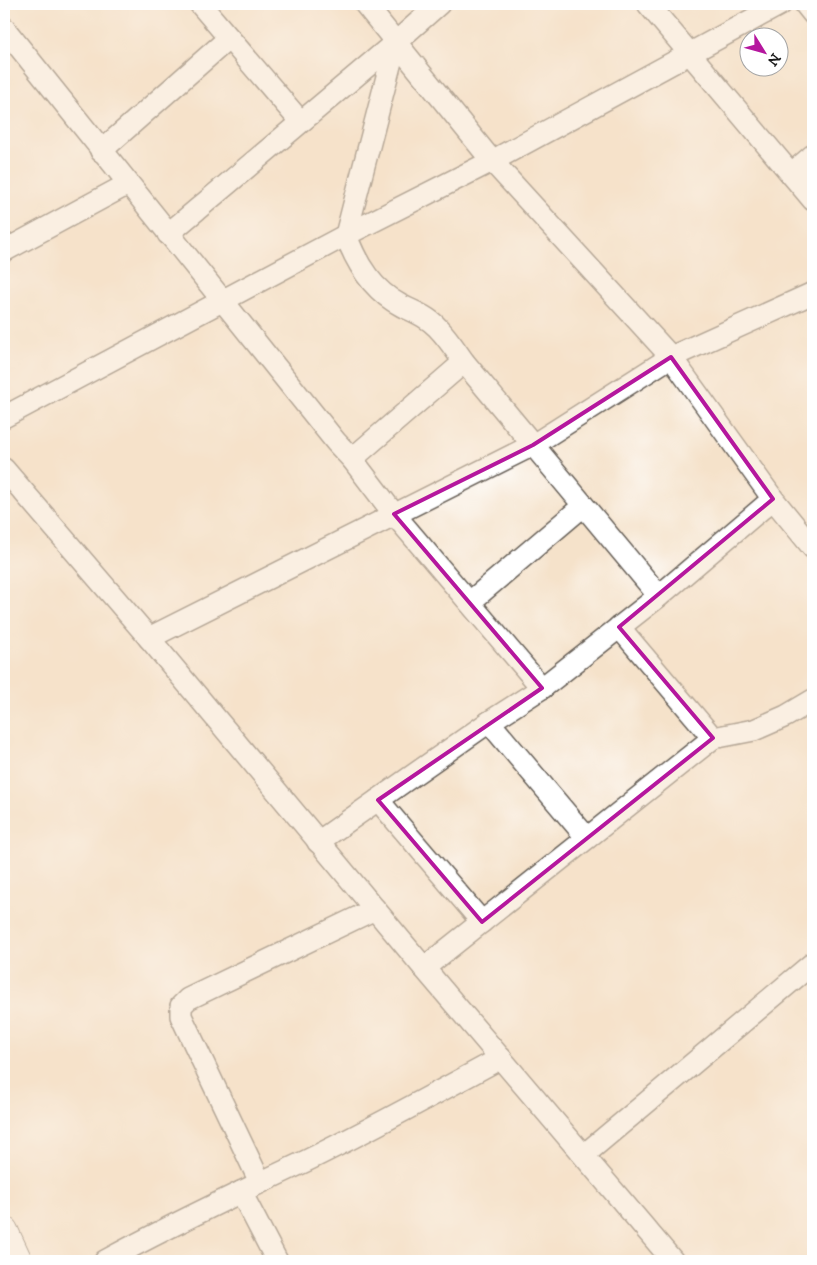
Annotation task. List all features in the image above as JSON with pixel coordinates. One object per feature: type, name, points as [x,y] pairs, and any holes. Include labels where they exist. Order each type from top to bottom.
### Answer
[{"type":"highway","points":[[4,1231],[18,1261]]},
{"type":"street","points":[[200,4],[300,121]]},
{"type":"street","points":[[365,4],[492,161],[671,357],[773,499],[813,548]]},
{"type":"street","points":[[168,234],[439,4]]},
{"type":"street","points":[[648,4],[813,200]]},
{"type":"street","points":[[4,417],[222,300],[492,161],[781,4]]},
{"type":"street","points":[[805,4],[813,14]]},
{"type":"street","points":[[4,28],[168,234],[336,442],[352,459],[394,514],[542,688]]},
{"type":"street","points":[[101,151],[229,38]]},
{"type":"street","points":[[396,42],[346,235],[354,256],[368,279],[381,292],[401,305],[418,312],[438,327],[464,362],[659,596]]},
{"type":"street","points":[[791,174],[813,155]]},
{"type":"street","points":[[4,251],[128,184]]},
{"type":"street","points":[[149,638],[533,445],[671,357],[813,293]]},
{"type":"street","points":[[352,459],[464,362]]},
{"type":"street","points":[[4,469],[149,638],[318,842],[673,1261]]},
{"type":"street","points":[[318,842],[489,722],[542,688],[659,596],[773,499]]},
{"type":"street","points":[[470,602],[583,506]]},
{"type":"street","points":[[619,627],[713,738]]},
{"type":"street","points":[[424,968],[713,738],[754,730],[786,716],[813,700]]},
{"type":"street","points":[[489,722],[588,838]]},
{"type":"street","points":[[378,800],[482,922]]},
{"type":"street","points":[[260,1182],[181,1016],[181,1006],[188,999],[375,909]]},
{"type":"street","points":[[584,1155],[813,963]]},
{"type":"street","points":[[105,1261],[154,1234],[306,1161],[501,1058]]},
{"type":"street","points":[[241,1192],[277,1261]]},
{"type":"highlighted area","points":[[671,357],[773,499],[619,627],[713,738],[482,922],[378,800],[542,688],[394,514],[533,445]]}]
